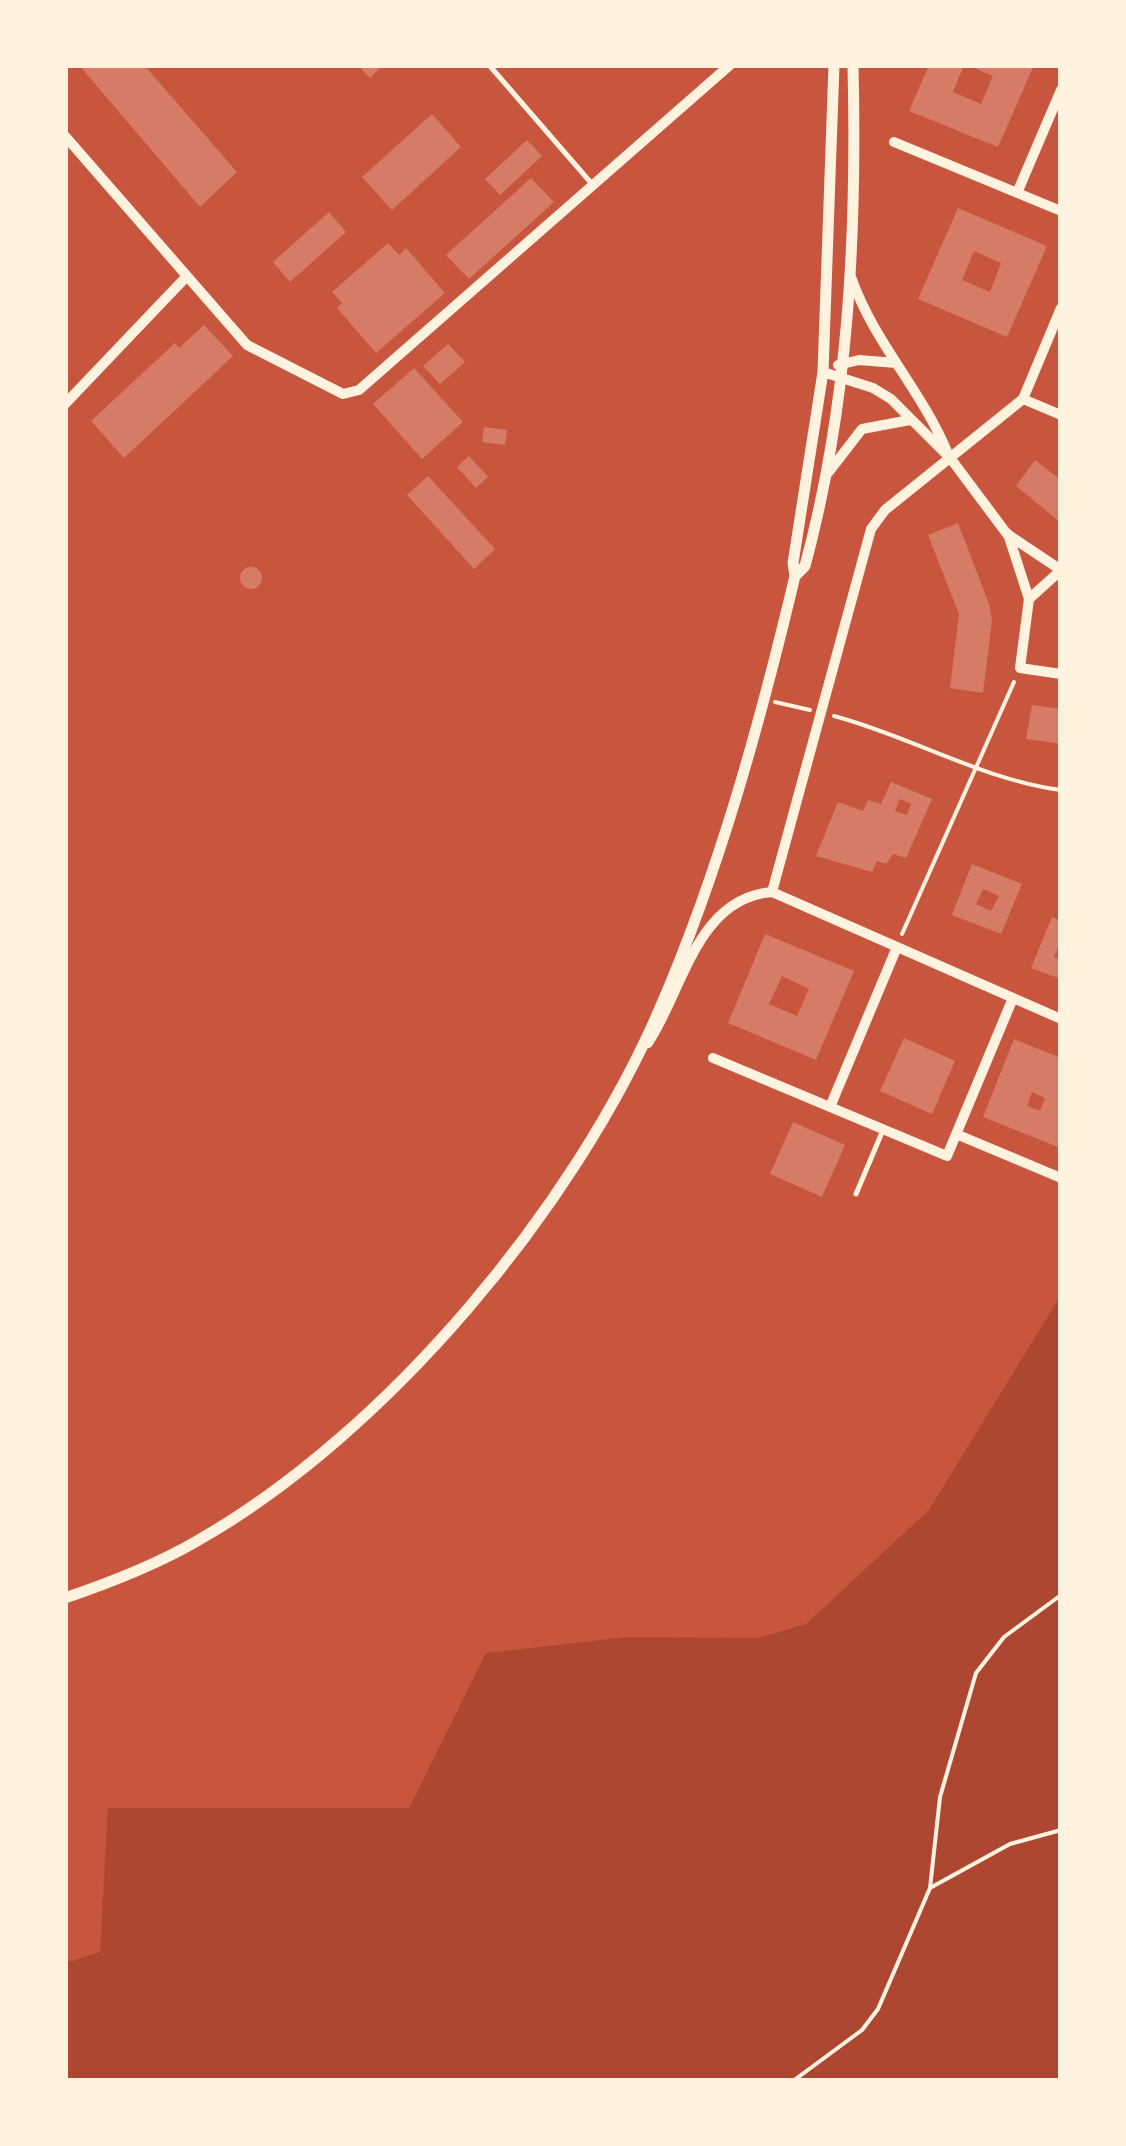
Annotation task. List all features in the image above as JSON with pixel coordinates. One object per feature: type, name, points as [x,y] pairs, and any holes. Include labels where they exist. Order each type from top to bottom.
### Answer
[{"type":"street","points":[[65,136],[247,345],[263,357],[343,394],[358,390],[730,65]]},
{"type":"street","points":[[630,1068],[660,1009],[734,810],[795,576],[793,563],[824,372],[834,65]]},
{"type":"street","points":[[795,576],[804,566],[828,473],[842,378],[849,271],[853,65]]},
{"type":"street","points":[[1017,193],[1061,90]]},
{"type":"street","points":[[894,142],[1061,210]]},
{"type":"street","points":[[849,271],[869,324],[930,411],[951,459]]},
{"type":"street","points":[[65,404],[187,276]]},
{"type":"street","points":[[772,892],[824,714],[856,572],[871,529],[886,510],[1023,399],[1061,308]]},
{"type":"street","points":[[824,372],[842,363],[896,364]]},
{"type":"street","points":[[824,372],[882,392],[951,459],[1008,534],[1030,599],[1020,668],[1061,674]]},
{"type":"street","points":[[1023,399],[1061,415]]},
{"type":"street","points":[[828,473],[862,429],[910,420]]},
{"type":"street","points":[[1008,534],[1061,570],[1030,599]]},
{"type":"street","points":[[65,1598],[194,1543],[317,1458],[430,1351],[517,1248],[664,1019],[701,936],[739,903],[772,892],[1061,1019]]},
{"type":"street","points":[[830,1107],[896,947]]},
{"type":"street","points":[[714,1058],[947,1156],[1013,998]]},
{"type":"street","points":[[956,1134],[1061,1178]]},
{"type":"lane","points":[[489,65],[593,184]]},
{"type":"lane","points":[[856,1194],[883,1130]]},
{"type":"path","points":[[896,947],[1020,668]]},
{"type":"path","points":[[766,699],[890,730],[1028,786],[1061,790]]},
{"type":"path","points":[[793,2081],[862,2030],[878,2009],[930,1888],[940,1797],[976,1673],[1004,1637],[1061,1595]]},
{"type":"path","points":[[930,1888],[1010,1844],[1061,1830]]},
{"type":"shaded area","points":[[1061,1295],[1061,2081],[65,2081],[65,1963],[100,1952],[108,1808],[409,1808],[486,1653],[627,1637],[758,1638],[806,1624],[929,1510]]},
{"type":"building","points":[[79,65],[144,65],[237,172],[200,207]]},
{"type":"building","points":[[358,65],[383,65],[370,78]]},
{"type":"building","points":[[929,65],[964,65],[953,92],[981,104],[993,76],[967,65],[1034,65],[998,147],[909,111]]},
{"type":"building","points":[[432,114],[461,147],[392,210],[362,177]]},
{"type":"building","points":[[527,140],[542,156],[500,195],[485,179]]},
{"type":"building","points":[[531,178],[554,202],[469,279],[446,255]]},
{"type":"building","points":[[958,208],[1047,246],[1007,337],[918,299]],"holes":[[[974,251],[1001,263],[990,292],[962,280]]]},
{"type":"building","points":[[329,212],[346,232],[290,282],[273,262]]},
{"type":"building","points":[[388,243],[399,255],[406,248],[445,293],[376,353],[337,308],[342,303],[332,292]]},
{"type":"building","points":[[204,325],[233,356],[124,458],[91,421],[175,343],[179,348]]},
{"type":"building","points":[[448,344],[465,362],[440,384],[423,366]]},
{"type":"building","points":[[414,368],[463,422],[422,459],[373,404]]},
{"type":"building","points":[[484,427],[507,430],[505,445],[482,442]]},
{"type":"building","points":[[469,456],[488,477],[476,488],[457,467]]},
{"type":"building","points":[[1035,460],[1061,480],[1061,523],[1016,486]]},
{"type":"building","points":[[428,476],[495,549],[474,569],[407,495]]},
{"type":"building","points":[[958,523],[992,621],[983,693],[950,688],[959,614],[928,535]]},
{"type":"building","points":[[247,567],[255,567],[262,578],[255,589],[247,589],[240,582],[240,574]]},
{"type":"building","points":[[1032,705],[1061,709],[1061,744],[1026,739]]},
{"type":"building","points":[[891,782],[932,799],[906,858],[893,854],[886,864],[877,861],[872,872],[816,856],[838,802],[863,811],[868,800],[881,804]],"holes":[[[900,799],[911,804],[907,815],[895,811]]]},
{"type":"building","points":[[972,864],[1022,884],[1001,934],[952,915]],"holes":[[[983,889],[999,896],[991,911],[976,904]]]},
{"type":"building","points":[[1052,917],[1061,921],[1061,940],[1054,957],[1061,960],[1061,979],[1031,968]]},
{"type":"building","points":[[765,934],[854,971],[816,1060],[728,1023]],"holes":[[[782,976],[809,989],[797,1016],[769,1004]]]},
{"type":"building","points":[[904,1038],[955,1061],[932,1114],[880,1091]]},
{"type":"building","points":[[1014,1039],[1061,1058],[1058,1147],[983,1117]],"holes":[[[1032,1092],[1045,1098],[1040,1111],[1027,1106]]]},
{"type":"building","points":[[793,1122],[845,1145],[822,1197],[770,1174]]}]
